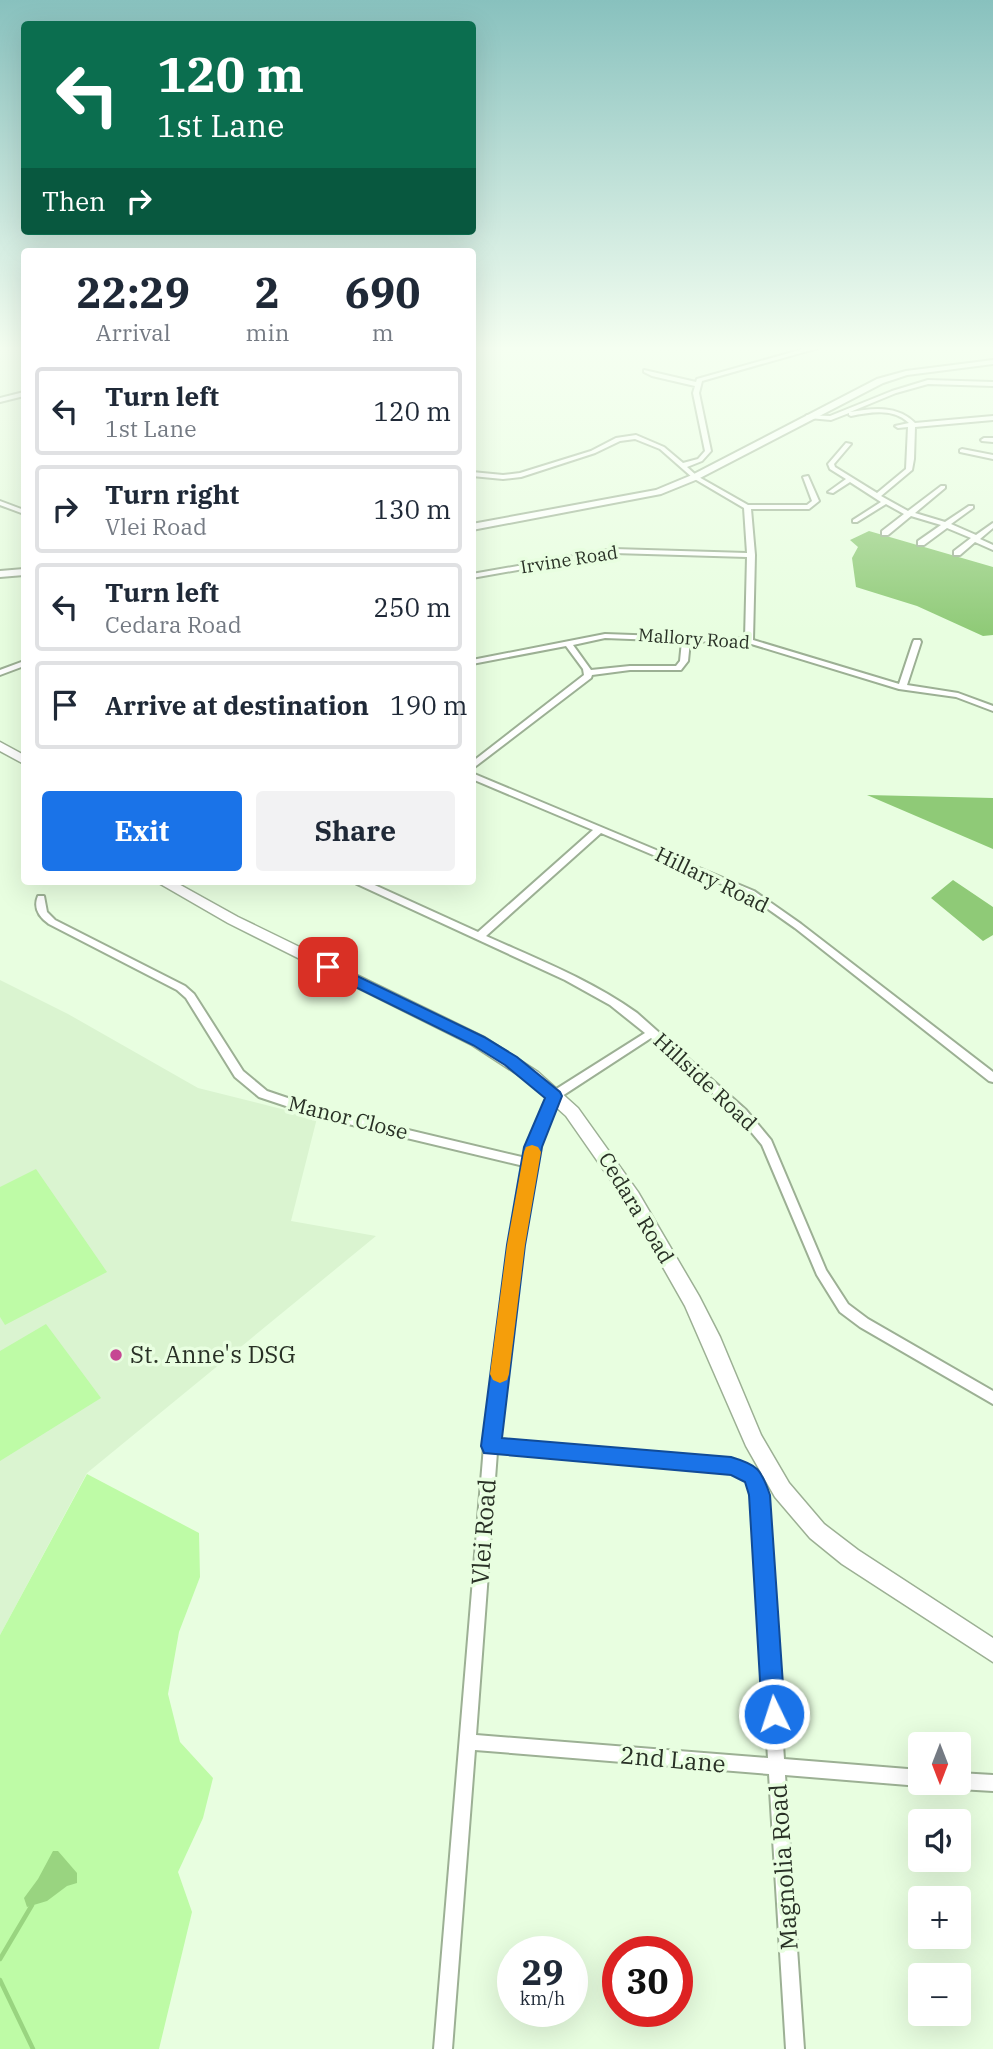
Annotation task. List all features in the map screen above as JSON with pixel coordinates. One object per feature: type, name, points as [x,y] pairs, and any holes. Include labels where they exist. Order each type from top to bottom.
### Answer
[{"type":"main road","points":[[0,746],[21,758]]},
{"type":"main road","name":"Cedara Road","points":[[169,885],[233,920],[478,1041],[511,1061],[572,1112],[597,1144],[666,1255],[710,1337],[753,1440],[782,1490],[817,1531],[850,1557],[993,1651]]},
{"type":"street","points":[[476,474],[503,477],[521,475],[587,455],[613,442]]},
{"type":"street","points":[[651,442],[695,477],[747,507],[809,508],[816,501],[806,477]]},
{"type":"street","points":[[682,466],[700,460],[708,450],[706,442]]},
{"type":"street","points":[[476,526],[640,497],[695,477],[761,442]]},
{"type":"street","points":[[877,496],[909,470],[909,442]]},
{"type":"street","points":[[848,444],[830,466],[885,502],[911,514],[947,525],[993,548]]},
{"type":"street","points":[[962,451],[993,457]]},
{"type":"street","points":[[831,492],[851,480]]},
{"type":"street","points":[[885,533],[943,487]]},
{"type":"street","points":[[855,521],[885,502]]},
{"type":"street","points":[[0,503],[21,511]]},
{"type":"street","points":[[921,543],[971,506]]},
{"type":"street","points":[[747,507],[751,555],[750,641]]},
{"type":"street","points":[[957,553],[993,525]]},
{"type":"street","name":"Irvine Road","points":[[476,575],[614,551],[751,555]]},
{"type":"street","points":[[0,574],[21,572]]},
{"type":"street","name":"Mallory Road","points":[[476,661],[624,635],[750,641],[902,687],[958,695],[993,709]]},
{"type":"street","points":[[476,764],[579,684],[588,673],[630,668],[678,668],[684,662],[686,639]]},
{"type":"street","points":[[902,687],[917,642]]},
{"type":"street","points":[[568,643],[588,673]]},
{"type":"street","points":[[0,673],[21,664]]},
{"type":"street","name":"Hillary Road","points":[[476,778],[724,881],[765,902],[993,1078]]},
{"type":"street","points":[[479,937],[600,829]]},
{"type":"street","name":"Hillside Road","points":[[366,885],[614,1002],[652,1033],[742,1113],[767,1143],[821,1272],[844,1308],[864,1323],[993,1398]]},
{"type":"street","name":"Manor Close","points":[[41,898],[40,908],[43,915],[52,922],[181,988],[190,996],[239,1074],[263,1094],[319,1113],[530,1163]]},
{"type":"street","points":[[554,1096],[652,1033]]},
{"type":"street","name":"Vlei Road","points":[[443,2049],[491,1446],[516,1245],[530,1163],[537,1135],[554,1096]]},
{"type":"street","name":"Magnolia Road","points":[[491,1446],[731,1466],[746,1471],[753,1477],[760,1495],[795,2049]]},
{"type":"street","name":"2nd Lane","points":[[468,1742],[908,1777]]},
{"type":"street","points":[[971,1782],[993,1783]]},
{"type":"shaded area","points":[[869,531],[993,567],[993,635],[983,636],[917,606],[856,587],[852,558],[858,547],[850,540]]},
{"type":"shaded area","points":[[867,795],[993,798],[993,849]]},
{"type":"shaded area","points":[[953,880],[993,907],[993,935],[983,941],[931,898]]},
{"type":"shaded area","name":"St. Anne's DSG","points":[[0,980],[68,1014],[198,1088],[317,1118],[291,1221],[376,1236],[87,1473],[0,1635]]},
{"type":"shaded area","points":[[36,1169],[107,1272],[5,1325],[0,1317],[0,1187]]},
{"type":"shaded area","points":[[46,1324],[101,1398],[0,1461],[0,1351]]},
{"type":"shaded area","points":[[87,1474],[199,1533],[200,1577],[179,1632],[168,1694],[180,1742],[213,1778],[203,1818],[178,1872],[192,1912],[159,2049],[0,2049],[0,1635]]},
{"type":"shaded area","points":[[53,1851],[58,1851],[77,1873],[77,1883],[67,1886],[47,1901],[27,1907],[24,1898]]},
{"type":"waterway","points":[[0,1959],[32,1905]]},
{"type":"waterway","points":[[0,1980],[33,2049]]},
{"type":"slow traffic","points":[[500,1374],[516,1245],[532,1152]]},
{"type":"place","name":"St. Anne's DSG","points":[[116,1355]]},
{"type":"route","points":[[328,967],[478,1041],[532,1076],[554,1096],[533,1147],[516,1245],[491,1446],[710,1463],[731,1466],[746,1471],[753,1477],[760,1495],[774,1714]]}]
